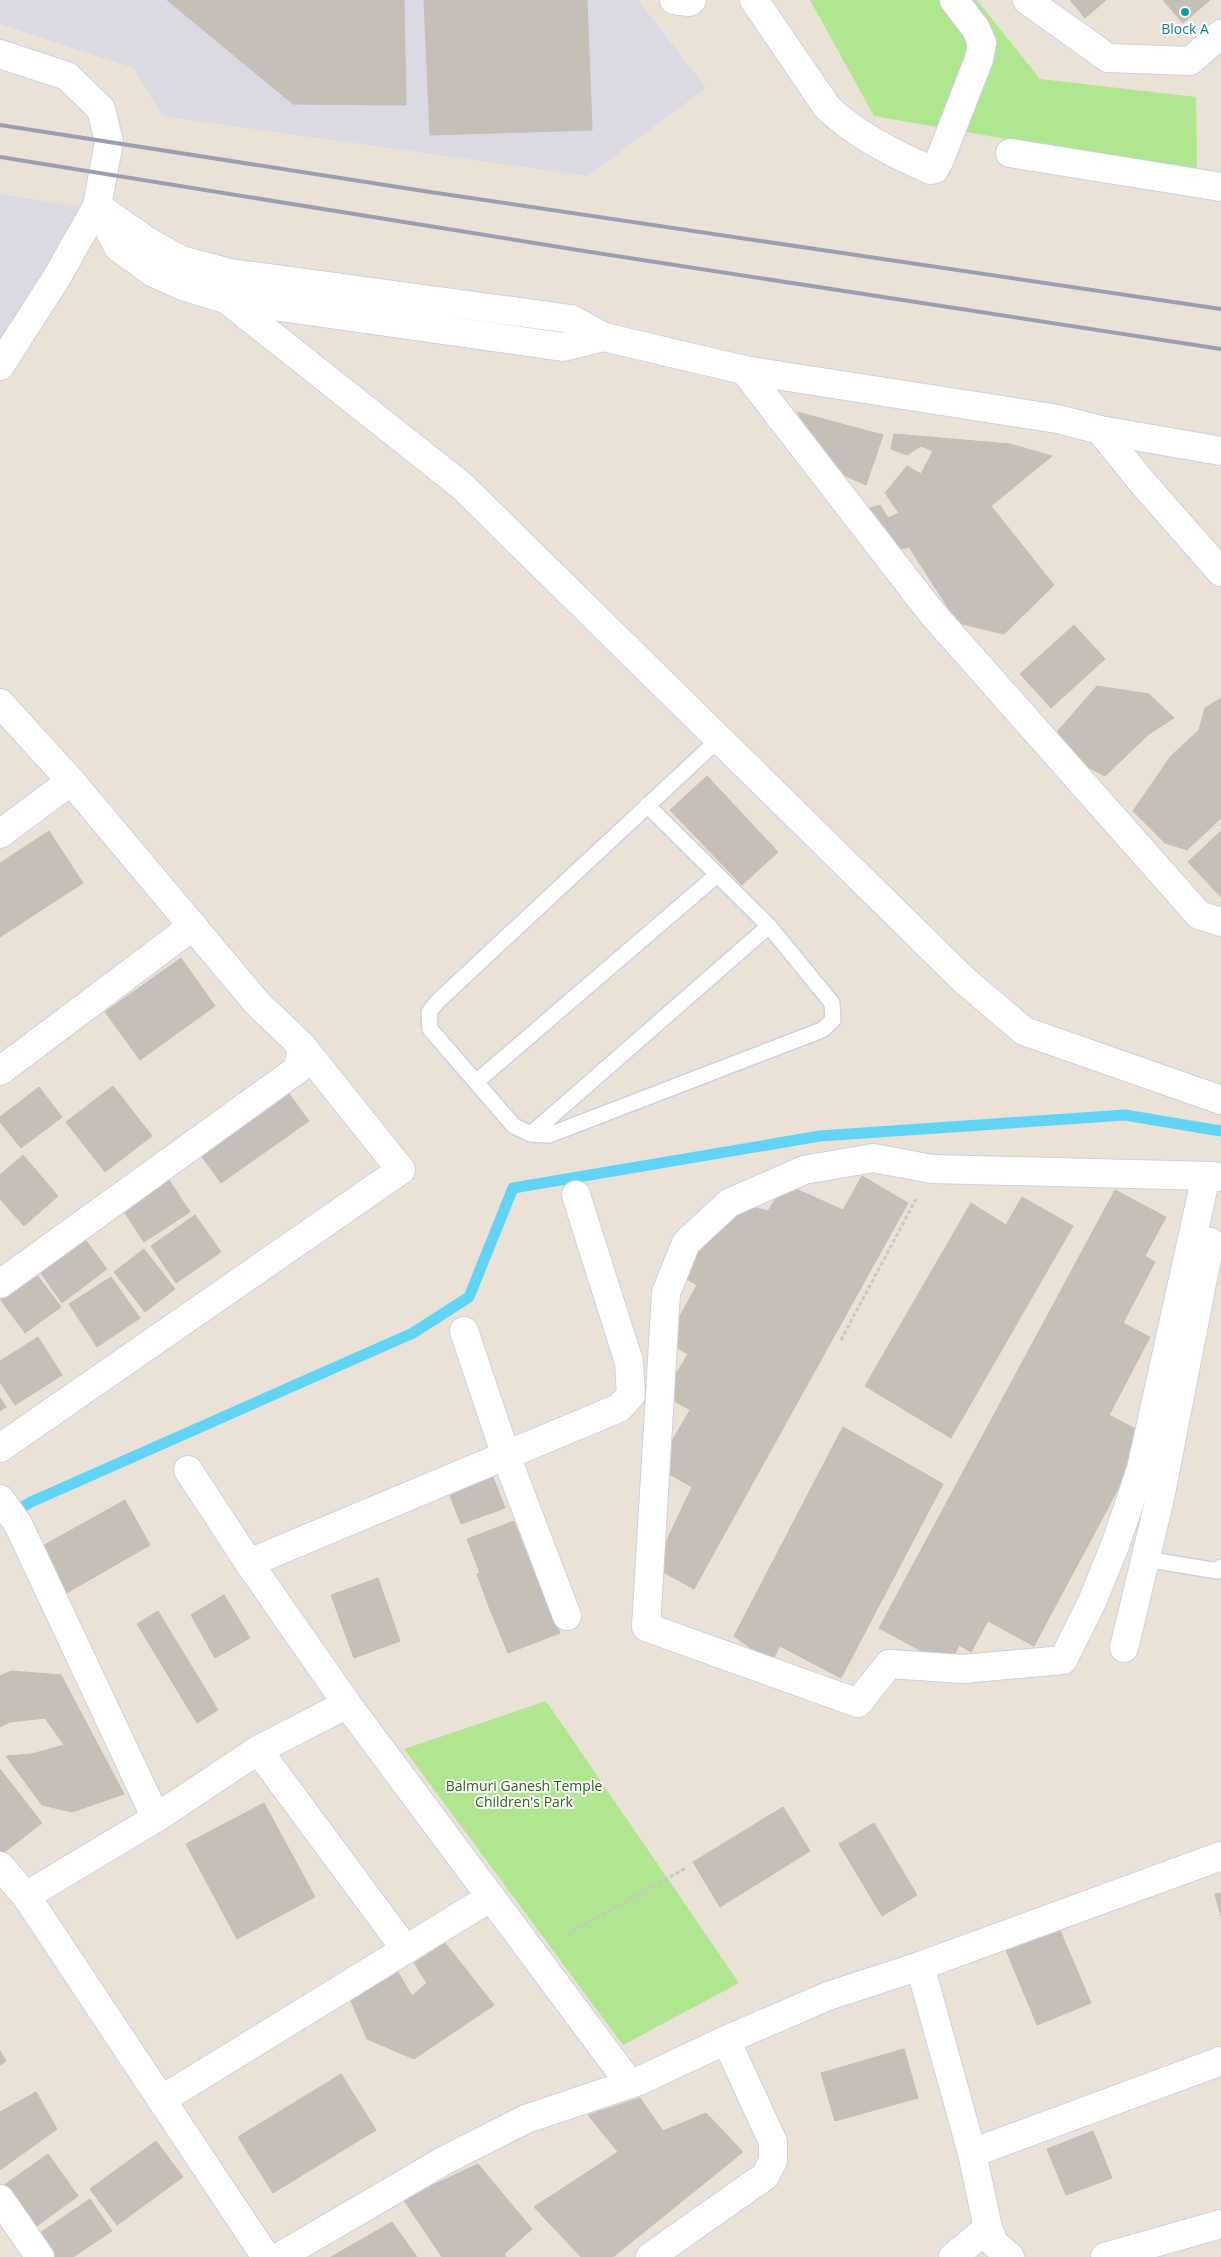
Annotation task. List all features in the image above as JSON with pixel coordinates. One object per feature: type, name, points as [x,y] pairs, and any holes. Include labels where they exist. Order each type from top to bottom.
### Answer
[{"type":"street","points":[[674,0],[689,2],[692,0]]},
{"type":"street","points":[[754,0],[827,107],[842,122],[868,139],[931,170],[934,169],[940,159],[980,59],[982,44],[976,29],[954,0]]},
{"type":"street","points":[[1026,0],[1108,58],[1190,61],[1221,34]]},
{"type":"street","points":[[0,54],[67,76],[101,109],[109,142],[97,206],[57,277],[0,366]]},
{"type":"street","points":[[1010,152],[1221,187]]},
{"type":"street","points":[[97,206],[118,247],[152,272],[183,286],[226,299],[563,348],[604,337]]},
{"type":"street","points":[[97,206],[147,242],[181,260],[230,273],[571,319],[604,337],[744,370],[1058,420],[1100,430],[1221,451]]},
{"type":"street","points":[[226,299],[462,486],[964,980],[1024,1031],[1221,1100]]},
{"type":"street","points":[[744,370],[931,612],[1199,915],[1221,922]]},
{"type":"street","points":[[1100,430],[1142,482],[1221,572]]},
{"type":"street","points":[[0,703],[71,781],[256,1003],[302,1046],[401,1170],[0,1448]]},
{"type":"street","points":[[0,834],[71,781]]},
{"type":"street","points":[[0,1071],[193,926]]},
{"type":"street","points":[[0,1284],[298,1069],[302,1046]]},
{"type":"street","points":[[873,1158],[932,1169],[1216,1179],[1141,1469],[1117,1540],[1092,1602],[1063,1660],[963,1669],[889,1664],[858,1703],[646,1627],[666,1293],[686,1243],[730,1203],[804,1170],[873,1158]]},
{"type":"street","points":[[1124,1648],[1160,1498],[1216,1179]]},
{"type":"street","points":[[249,1564],[619,1408],[631,1395],[629,1362],[576,1195]]},
{"type":"street","points":[[464,1330],[506,1456],[567,1616]]},
{"type":"street","points":[[188,1470],[249,1564],[347,1704],[630,2084]]},
{"type":"street","points":[[1134,1488],[1160,1498]]},
{"type":"street","points":[[0,1499],[18,1524],[156,1818]]},
{"type":"street","points":[[26,1896],[156,1818],[258,1750],[347,1704]]},
{"type":"street","points":[[258,1750],[406,1950]]},
{"type":"street","points":[[279,2257],[445,2160],[526,2119],[630,2084],[828,1996],[920,1966],[1221,1856]]},
{"type":"street","points":[[0,1866],[26,1896],[266,2257]]},
{"type":"street","points":[[161,2100],[491,1897]]},
{"type":"street","points":[[920,1966],[972,2153],[988,2228],[994,2242],[1010,2257]]},
{"type":"street","points":[[650,2257],[765,2176],[774,2162],[773,2142],[726,2040]]},
{"type":"street","points":[[972,2153],[1221,2061]]},
{"type":"street","points":[[0,2199],[40,2257]]},
{"type":"street","points":[[1105,2257],[1221,2224]]},
{"type":"street","points":[[954,2257],[988,2228]]},
{"type":"lane","points":[[647,805],[769,926],[832,1004],[833,1020],[822,1030],[549,1135],[531,1134],[514,1126],[430,1029],[429,1012],[438,1001],[647,805],[719,739]]},
{"type":"lane","points":[[476,1082],[718,875]]},
{"type":"lane","points":[[531,1134],[769,926]]},
{"type":"lane","points":[[1145,1559],[1218,1571],[1221,1567]]},
{"type":"path","points":[[841,1340],[932,1169]]},
{"type":"path","points":[[533,1954],[686,1868]]},
{"type":"shaded area","points":[[0,0],[638,0],[706,88],[588,176],[162,116],[134,68],[0,24]]},
{"type":"shaded area","points":[[0,194],[89,208],[0,359]]},
{"type":"green space","points":[[810,0],[977,0],[1040,79],[1196,97],[1197,172],[874,116]]},
{"type":"green space","name":"Balmuri Ganesh Temple Children's Park","points":[[546,1701],[739,1983],[623,2045],[404,1749]]},
{"type":"building","points":[[167,0],[404,0],[406,105],[293,104]]},
{"type":"building","points":[[424,0],[587,0],[592,130],[430,135]]},
{"type":"building","points":[[1070,0],[1106,0],[1085,18]]},
{"type":"building","name":"Block A","points":[[1163,0],[1210,0],[1183,23]]},
{"type":"building","points":[[797,412],[883,435],[866,485],[830,469]]},
{"type":"building","points":[[894,434],[1010,444],[1052,456],[991,506],[1054,585],[1004,634],[958,623],[909,547],[898,550],[864,510],[880,505],[888,518],[899,513],[885,493],[907,466],[921,474],[933,451],[921,446],[907,455],[891,449]]},
{"type":"building","points":[[1074,625],[1105,659],[1051,708],[1020,674]]},
{"type":"building","points":[[1097,686],[1149,694],[1174,718],[1149,734],[1105,776],[1082,764],[1057,732]]},
{"type":"building","points":[[1221,698],[1221,818],[1187,850],[1165,843],[1133,811],[1171,756],[1199,730],[1205,708]]},
{"type":"building","points":[[707,776],[778,852],[742,885],[670,810]]},
{"type":"building","points":[[49,831],[83,883],[0,937],[0,863]]},
{"type":"building","points":[[1221,831],[1221,897],[1188,862]]},
{"type":"building","points":[[181,958],[215,1006],[140,1060],[105,1012]]},
{"type":"building","points":[[113,1086],[152,1136],[105,1172],[66,1122]]},
{"type":"building","points":[[39,1087],[62,1117],[21,1148],[0,1122],[0,1117]]},
{"type":"building","points":[[284,1087],[309,1121],[221,1183],[197,1150]]},
{"type":"building","points":[[23,1155],[58,1196],[24,1226],[0,1199],[0,1175]]},
{"type":"building","points":[[165,1174],[190,1212],[144,1242],[119,1204]]},
{"type":"building","points":[[862,1176],[908,1203],[694,1589],[654,1567],[692,1487],[657,1467],[690,1410],[664,1395],[688,1354],[666,1341],[697,1285],[680,1275],[706,1231],[741,1204],[768,1211],[785,1184],[843,1210]]},
{"type":"building","points":[[1115,1190],[1166,1217],[1145,1256],[1155,1262],[1123,1323],[1150,1337],[1109,1415],[1147,1435],[1034,1646],[988,1621],[971,1652],[959,1645],[949,1666],[879,1628]]},
{"type":"building","points":[[1022,1197],[1073,1226],[951,1438],[865,1386],[971,1203],[1006,1225]]},
{"type":"building","points":[[195,1215],[221,1252],[176,1283],[151,1246]]},
{"type":"building","points":[[81,1234],[107,1269],[62,1303],[36,1266]]},
{"type":"building","points":[[144,1249],[175,1289],[145,1312],[114,1272]]},
{"type":"building","points":[[34,1271],[61,1307],[25,1333],[0,1299],[0,1296]]},
{"type":"building","points":[[111,1277],[140,1318],[97,1347],[69,1304]]},
{"type":"building","points":[[38,1337],[62,1375],[15,1405],[0,1382],[0,1361]]},
{"type":"building","points":[[0,1398],[6,1407],[0,1411]]},
{"type":"building","points":[[843,1427],[943,1484],[841,1678],[780,1646],[771,1663],[734,1636]]},
{"type":"building","points":[[489,1467],[505,1508],[461,1524],[445,1483]]},
{"type":"building","points":[[125,1500],[150,1545],[65,1594],[39,1548]]},
{"type":"building","points":[[514,1521],[527,1555],[480,1573],[467,1539]]},
{"type":"building","points":[[527,1555],[540,1587],[489,1607],[477,1574]]},
{"type":"building","points":[[378,1578],[400,1641],[354,1658],[331,1595]]},
{"type":"building","points":[[541,1587],[560,1633],[508,1653],[489,1607]]},
{"type":"building","points":[[224,1595],[250,1638],[215,1658],[191,1615]]},
{"type":"building","points":[[158,1611],[218,1710],[197,1723],[137,1624]]},
{"type":"building","points":[[11,1671],[61,1675],[124,1794],[72,1812],[42,1805],[6,1756],[32,1754],[64,1745],[45,1718],[10,1722],[0,1727],[0,1676]]},
{"type":"building","points":[[0,1769],[42,1823],[2,1854],[0,1852]]},
{"type":"building","points":[[264,1803],[315,1897],[237,1939],[186,1844]]},
{"type":"building","points":[[783,1807],[810,1851],[720,1907],[693,1862]]},
{"type":"building","points":[[874,1823],[917,1895],[882,1916],[839,1844]]},
{"type":"building","points":[[1221,1893],[1221,1916],[1215,1894]]},
{"type":"building","points":[[1059,1928],[1091,2003],[1037,2025],[1006,1950]]},
{"type":"building","points":[[445,1943],[494,2005],[414,2059],[367,2039],[350,1999],[396,1969],[412,1996],[427,1983],[414,1963]]},
{"type":"building","points":[[904,2049],[918,2098],[835,2121],[821,2073]]},
{"type":"building","points":[[0,2051],[6,2061],[0,2065]]},
{"type":"building","points":[[341,2074],[376,2130],[273,2193],[238,2137]]},
{"type":"building","points":[[36,2092],[57,2129],[0,2170],[0,2112]]},
{"type":"building","points":[[640,2098],[663,2131],[706,2113],[743,2152],[613,2257],[581,2257],[534,2207],[618,2152],[588,2115]]},
{"type":"building","points":[[1093,2131],[1112,2178],[1066,2195],[1047,2149]]},
{"type":"building","points":[[156,2141],[183,2177],[117,2225],[90,2189]]},
{"type":"building","points":[[48,2154],[78,2196],[27,2233],[0,2188]]},
{"type":"building","points":[[478,2164],[532,2229],[504,2254],[506,2257],[442,2257],[403,2199]]},
{"type":"building","points":[[90,2199],[112,2231],[73,2257],[47,2257],[34,2237]]},
{"type":"building","points":[[392,2222],[417,2257],[331,2257]]},
{"type":"waterway","points":[[10,1514],[31,1502],[413,1333],[469,1297],[513,1188],[820,1136],[1125,1115],[1221,1131]]},
{"type":"railway","points":[[0,125],[430,192],[1221,309]]},
{"type":"railway","points":[[0,157],[584,251],[1221,349]]},
{"type":"place","name":"Block A","points":[[1185,12]]}]
